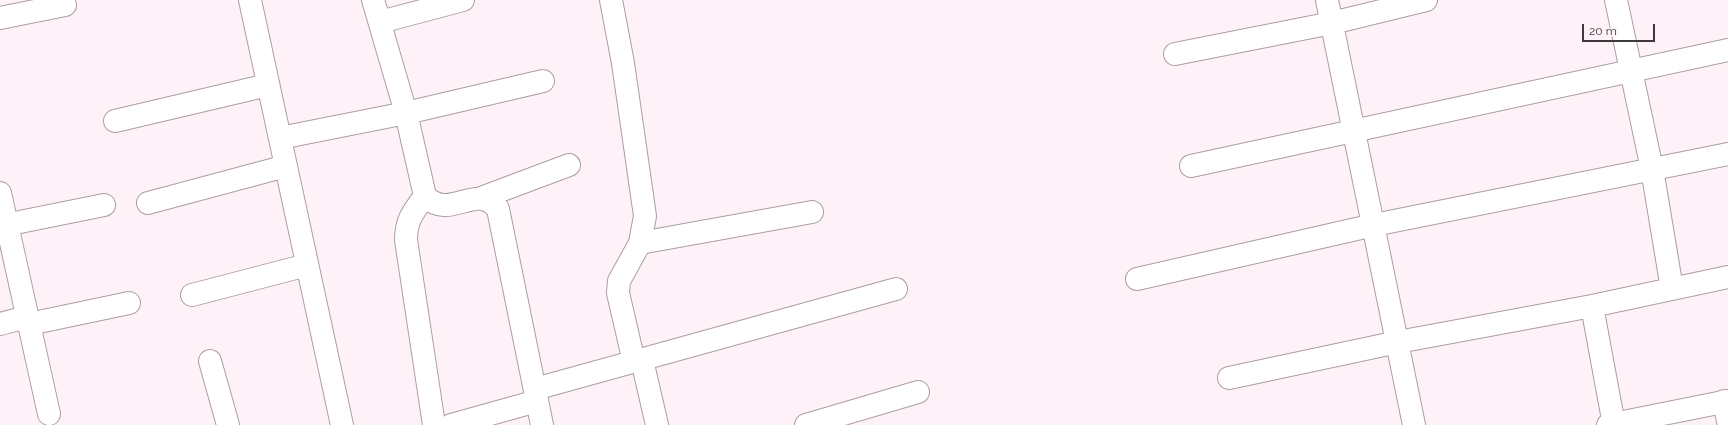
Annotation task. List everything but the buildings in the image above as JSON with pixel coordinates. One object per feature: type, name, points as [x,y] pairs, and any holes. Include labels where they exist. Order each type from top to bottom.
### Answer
[{"type":"street","points":[[250,0],[342,425]]},
{"type":"street","points":[[373,0],[406,113],[424,196],[432,204],[442,207],[481,198],[569,165]]},
{"type":"street","points":[[380,22],[463,0]]},
{"type":"street","points":[[611,0],[623,63],[645,216],[640,243],[619,281],[618,293],[656,425]]},
{"type":"street","points":[[1327,0],[1414,425]]},
{"type":"street","points":[[1175,54],[1332,23],[1426,0]]},
{"type":"street","points":[[1616,0],[1652,169],[1672,289]]},
{"type":"street","points":[[0,18],[65,5]]},
{"type":"street","points":[[1191,166],[1728,50]]},
{"type":"street","points":[[280,138],[406,113],[543,82]]},
{"type":"street","points":[[115,121],[268,85]]},
{"type":"street","points":[[1137,279],[1374,225],[1728,154]]},
{"type":"street","points":[[148,203],[286,166]]},
{"type":"street","points":[[0,193],[4,226],[28,320],[49,414]]},
{"type":"street","points":[[424,196],[411,214],[406,226],[406,240],[434,425]]},
{"type":"street","points":[[481,198],[491,201],[498,209],[542,425]]},
{"type":"street","points":[[4,226],[104,205]]},
{"type":"street","points":[[640,243],[812,212]]},
{"type":"street","points":[[192,295],[307,265]]},
{"type":"street","points":[[1229,378],[1398,342],[1592,306],[1728,277]]},
{"type":"street","points":[[451,425],[638,361],[896,289]]},
{"type":"street","points":[[0,324],[128,303]]},
{"type":"street","points":[[1592,306],[1612,425],[1727,408]]},
{"type":"street","points":[[210,361],[228,425]]},
{"type":"street","points":[[806,425],[918,392]]}]
